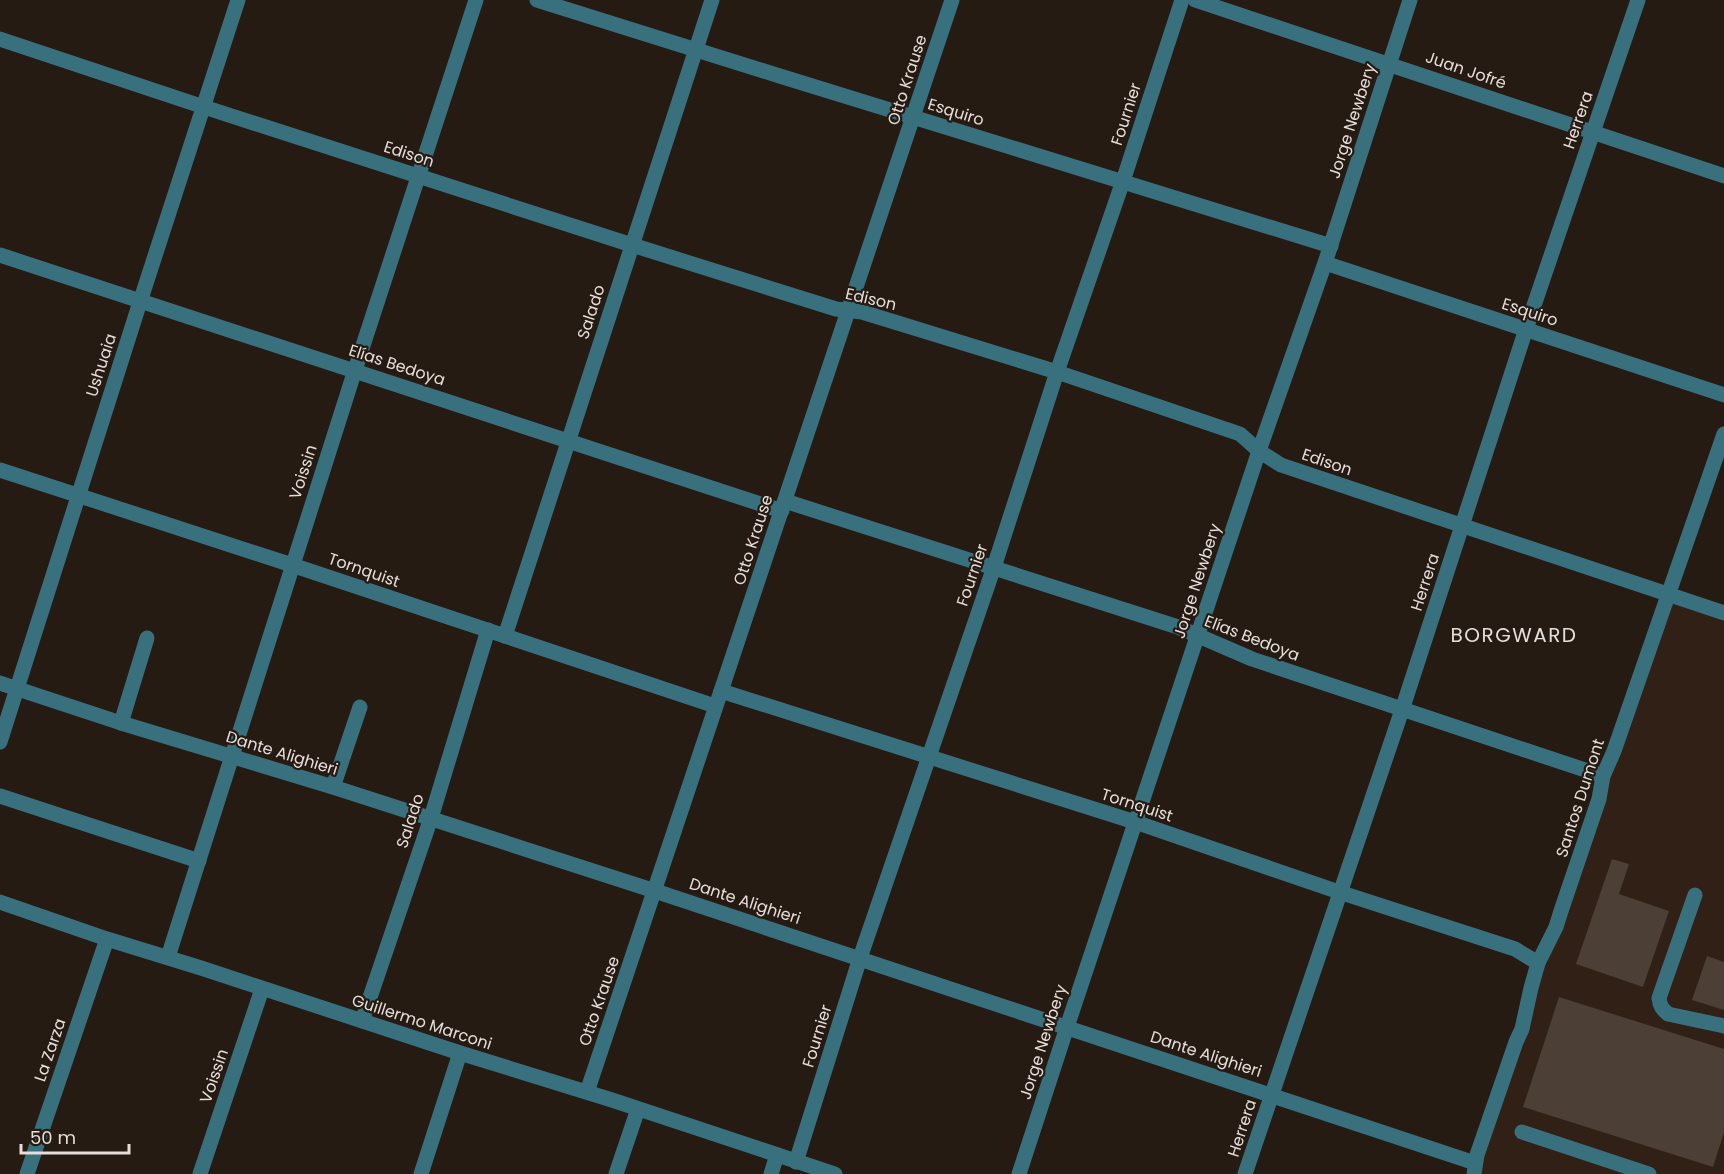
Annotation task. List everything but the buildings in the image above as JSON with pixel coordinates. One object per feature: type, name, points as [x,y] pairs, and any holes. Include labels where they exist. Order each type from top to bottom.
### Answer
[{"type":"street","name":"Ushuaia","points":[[0,742],[238,0]]},
{"type":"street","name":"Voissin","points":[[168,957],[292,565],[476,0]]},
{"type":"street","name":"Esquiro","points":[[537,0],[1330,246]]},
{"type":"street","name":"Salado","points":[[505,636],[712,0]]},
{"type":"street","name":"Otto Krause","points":[[587,1092],[952,0]]},
{"type":"street","name":"Fournier","points":[[796,1162],[860,958],[994,567],[1182,0]]},
{"type":"street","name":"Juan Jofré","points":[[1195,0],[1724,176]]},
{"type":"street","name":"Jorge Newbery","points":[[1019,1174],[1259,451],[1325,262],[1410,0]]},
{"type":"street","name":"Herrera","points":[[1245,1174],[1638,0]]},
{"type":"street","name":"Edison","points":[[0,39],[632,245],[836,309],[862,312],[1057,372],[1231,430],[1240,434],[1259,451],[1281,465],[1724,613]]},
{"type":"street","name":"Elías Bedoya","points":[[0,255],[567,440],[994,567],[1178,627],[1252,659],[1603,776]]},
{"type":"street","name":"Esquiro","points":[[1325,262],[1724,395]]},
{"type":"street","name":"Santos Dumont","points":[[1474,1169],[1522,1029],[1538,963],[1556,927],[1599,799],[1603,776],[1669,596],[1724,434]]},
{"type":"street","name":"Tornquist","points":[[0,470],[715,706]]},
{"type":"street","name":"Salado","points":[[362,1021],[430,818],[488,630]]},
{"type":"street","points":[[121,723],[147,638]]},
{"type":"street","name":"Dante Alighieri","points":[[0,683],[121,723],[430,818],[860,958],[1271,1095],[1474,1169]]},
{"type":"street","name":"Tornquist","points":[[721,691],[1135,822],[1515,949],[1538,963]]},
{"type":"street","points":[[333,787],[360,707]]},
{"type":"street","points":[[0,796],[199,861]]},
{"type":"street","points":[[1695,895],[1659,998],[1659,1004],[1668,1014],[1724,1026]]},
{"type":"street","name":"Guillermo Marconi","points":[[0,902],[107,939],[587,1092],[834,1174]]},
{"type":"street","name":"La Zarza","points":[[27,1174],[107,939]]},
{"type":"street","name":"Voissin","points":[[200,1174],[262,989]]},
{"type":"street","points":[[420,1174],[460,1053]]},
{"type":"street","points":[[616,1174],[638,1109]]},
{"type":"street","points":[[1522,1132],[1649,1174]]},
{"type":"street","points":[[771,1174],[777,1155]]},
{"type":"shaded area","points":[[1669,595],[1724,613],[1724,1174],[1474,1174]]},
{"type":"district","name":"BORGWARD","points":[[1514,635]]}]
